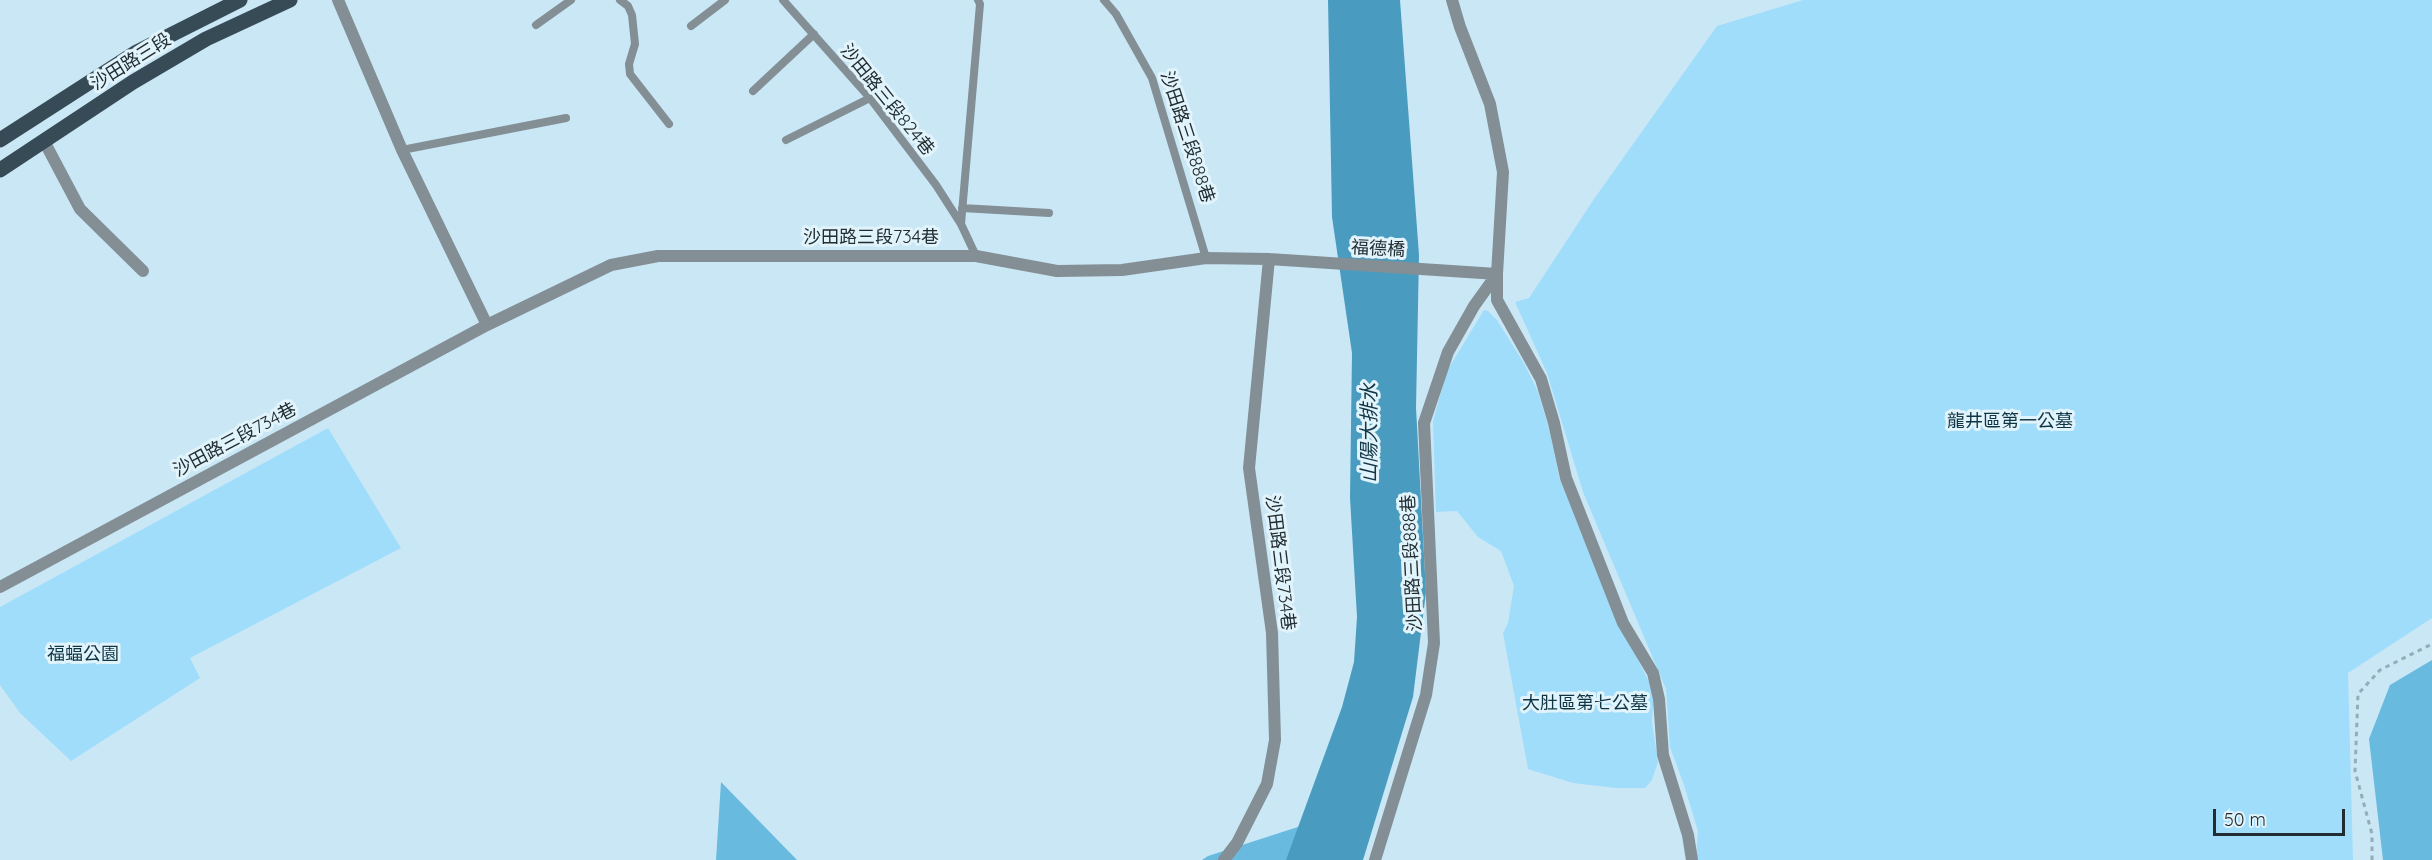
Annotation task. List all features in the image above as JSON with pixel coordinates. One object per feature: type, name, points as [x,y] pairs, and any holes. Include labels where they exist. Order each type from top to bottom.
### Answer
[{"type":"main road","name":"沙田路三段","points":[[0,140],[135,53],[240,0]]},
{"type":"main road","name":"沙田路三段","points":[[0,170],[133,82],[206,39],[290,0]]},
{"type":"street","points":[[338,0],[402,150],[486,326]]},
{"type":"street","points":[[1452,0],[1490,104],[1503,172],[1497,300],[1540,379],[1554,423],[1566,478],[1623,623],[1653,673],[1659,699],[1663,755],[1688,835],[1692,860]]},
{"type":"street","points":[[45,141],[80,209],[143,271]]},
{"type":"street","name":"沙田路三段734巷","points":[[0,587],[486,326],[611,265],[658,255],[976,256],[1057,271],[1122,270],[1206,258],[1269,259],[1323,264]]},
{"type":"street","name":"沙田路三段734巷","points":[[1224,860],[1237,843],[1267,784],[1275,740],[1272,633],[1249,468],[1269,259]]},
{"type":"street","name":"福德橋","points":[[1323,264],[1497,274]]},
{"type":"street","name":"沙田路三段888巷","points":[[1375,860],[1426,694],[1434,643],[1424,423],[1448,352],[1474,306],[1497,274]]},
{"type":"lane","points":[[536,25],[571,0]]},
{"type":"lane","points":[[620,0],[628,6],[632,15],[635,44],[629,64],[630,74],[669,124]]},
{"type":"lane","points":[[691,26],[725,0]]},
{"type":"lane","name":"沙田路三段824巷","points":[[783,0],[870,98],[936,185],[961,224],[976,256]]},
{"type":"lane","name":"沙田路三段824巷","points":[[961,224],[980,4],[978,0]]},
{"type":"lane","name":"沙田路三段888巷","points":[[1104,0],[1116,14],[1152,78],[1206,258]]},
{"type":"lane","points":[[753,91],[814,34]]},
{"type":"lane","points":[[786,140],[870,98]]},
{"type":"lane","points":[[402,150],[566,118]]},
{"type":"lane","points":[[962,208],[1049,213]]},
{"type":"path","points":[[2372,860],[2372,834],[2355,771],[2358,694],[2380,670],[2432,644]]},
{"type":"green space","name":"龍井區第一公墓","points":[[1803,0],[2432,0],[2432,618],[2348,673],[2353,860],[1696,860],[1698,831],[1670,747],[1666,689],[1583,492],[1547,373],[1515,302],[1529,298],[1594,199],[1717,26]]},
{"type":"green space","name":"大肚區第七公墓","points":[[1484,310],[1497,320],[1525,365],[1538,392],[1550,433],[1559,477],[1608,599],[1654,692],[1652,722],[1658,762],[1652,780],[1645,788],[1616,788],[1573,783],[1528,769],[1503,633],[1508,623],[1514,586],[1501,551],[1478,537],[1457,511],[1436,512],[1433,421],[1447,371]]},
{"type":"green space","name":"福蝠公園","points":[[328,428],[401,548],[190,658],[200,678],[71,761],[20,713],[0,685],[0,607]]},
{"type":"shaded area","points":[[2432,660],[2432,860],[2383,860],[2369,739],[2390,685]]},
{"type":"shaded area","points":[[721,782],[797,860],[716,860]]},
{"type":"shaded area","points":[[1301,826],[1287,860],[1202,860],[1208,856]]},
{"type":"water","name":"山陽大排水","points":[[1328,0],[1400,0],[1419,255],[1416,408],[1426,592],[1413,697],[1363,860],[1286,860],[1342,707],[1354,662],[1357,617],[1350,498],[1352,353],[1332,217]]}]
